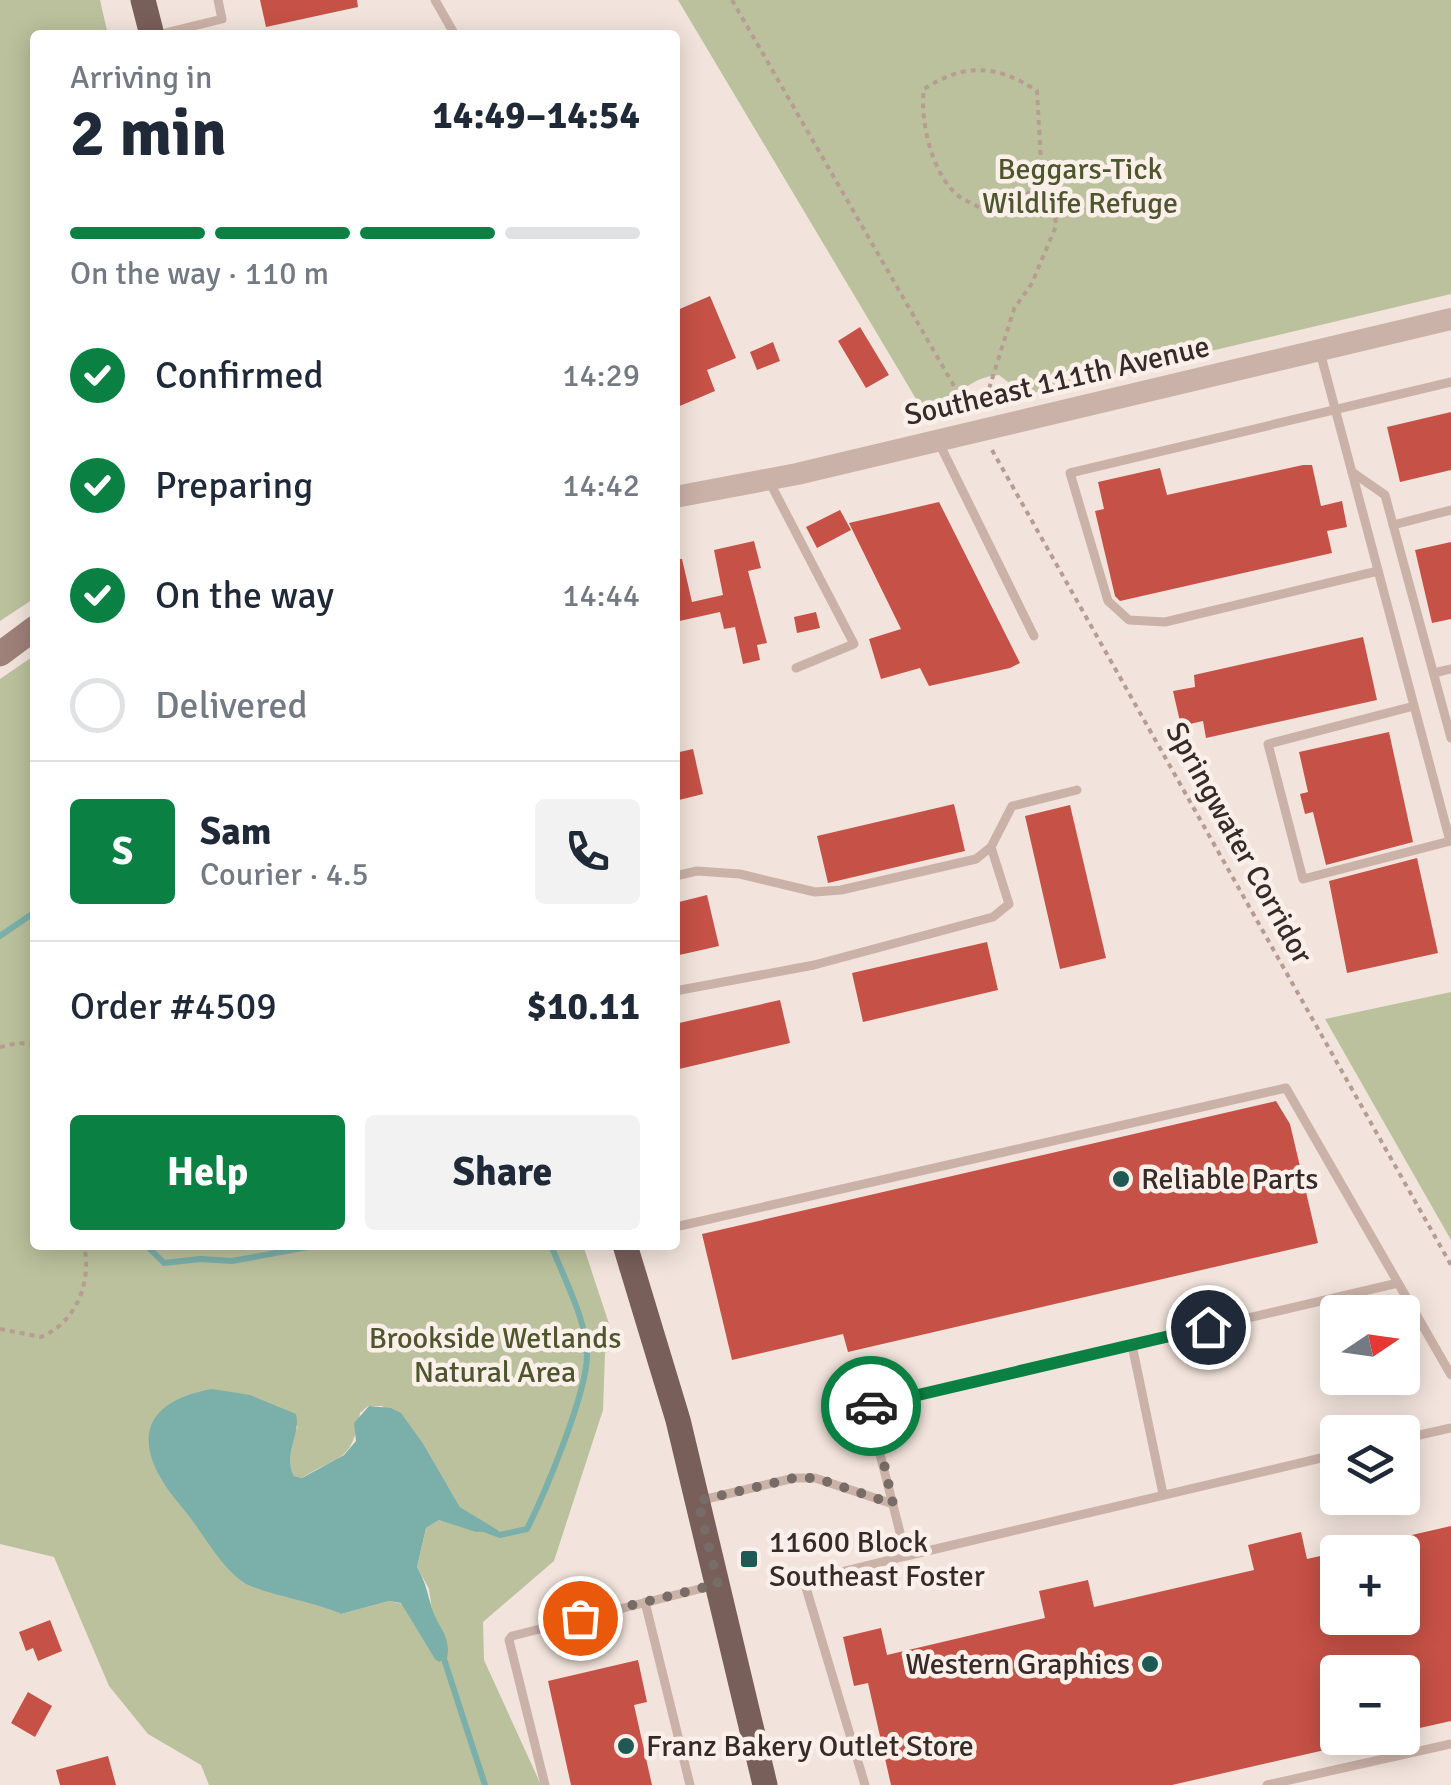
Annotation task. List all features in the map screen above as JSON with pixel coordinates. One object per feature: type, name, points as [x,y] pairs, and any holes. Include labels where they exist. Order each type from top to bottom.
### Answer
[{"type":"main road","points":[[143,0],[152,30]]},
{"type":"main road","points":[[0,654],[30,632]]},
{"type":"main road","points":[[628,1250],[698,1501],[765,1785]]},
{"type":"street","name":"Southeast 111th Avenue","points":[[680,496],[768,480],[1451,319]]},
{"type":"lane","points":[[175,30],[222,19],[218,0]]},
{"type":"lane","points":[[435,0],[451,30]]},
{"type":"lane","points":[[1320,350],[1450,841],[1303,880],[1268,744],[1414,706]]},
{"type":"lane","points":[[1378,571],[1165,622],[1129,620],[1108,601],[1070,473],[1451,382]]},
{"type":"lane","points":[[937,440],[1034,636]]},
{"type":"lane","points":[[1352,472],[1385,494],[1451,738]]},
{"type":"lane","points":[[768,480],[854,644],[796,668]]},
{"type":"lane","points":[[1394,524],[1451,510]]},
{"type":"lane","points":[[1434,673],[1451,669]]},
{"type":"lane","points":[[680,875],[696,871],[740,874],[815,892],[840,890],[976,859],[991,847],[1012,806],[1077,790]]},
{"type":"lane","points":[[680,990],[814,964],[993,917],[1009,904],[991,847]]},
{"type":"lane","points":[[680,1226],[1286,1088],[1451,1375]]},
{"type":"lane","points":[[906,1556],[868,1407],[1398,1284]]},
{"type":"lane","points":[[1132,1345],[1163,1494]]},
{"type":"lane","points":[[1420,1435],[1451,1428]]},
{"type":"lane","points":[[865,1785],[804,1581],[1320,1458]]},
{"type":"lane","points":[[698,1501],[794,1478],[816,1478],[893,1504]]},
{"type":"lane","points":[[545,1785],[509,1640],[512,1636],[718,1584]]},
{"type":"lane","points":[[645,1602],[690,1785]]},
{"type":"lane","points":[[1267,1785],[1451,1744]]},
{"type":"path","points":[[732,0],[971,416]]},
{"type":"path","points":[[964,405],[988,392],[1014,310],[1032,284],[1056,226],[1054,204],[1041,162],[1036,92],[1013,75],[981,69],[946,75],[924,89],[920,109],[928,142],[957,196],[995,215],[1034,190],[1041,162]]},
{"type":"path","name":"Springwater Corridor","points":[[988,444],[1451,1266]]},
{"type":"path","points":[[0,1047],[30,1043]]},
{"type":"path","points":[[0,1329],[41,1336],[67,1317],[86,1282],[85,1250]]},
{"type":"green space","points":[[0,0],[100,0],[107,30],[30,30],[30,601],[0,621]]},
{"type":"green space","name":"Beggars-Tick Wildlife Refuge","points":[[678,0],[1451,0],[1451,294],[1029,394],[1027,389],[1012,393],[1008,382],[999,375],[991,376],[973,383],[950,400],[958,414],[928,419]]},
{"type":"green space","name":"Brookside Wetlands Natural Area","points":[[30,658],[30,1250],[585,1250],[617,1348],[605,1353],[603,1410],[554,1561],[483,1622],[484,1660],[541,1785],[209,1785],[201,1765],[148,1734],[109,1686],[54,1557],[0,1544],[0,679]],"holes":[[[368,1406],[382,1406],[424,1445],[460,1507],[496,1530],[439,1520],[426,1528],[417,1567],[429,1589],[432,1610],[389,1601],[341,1614],[319,1603],[242,1582],[161,1479],[153,1461],[298,1426],[289,1457],[294,1476],[302,1478],[348,1449],[360,1413]]]},
{"type":"green space","points":[[1451,992],[1451,1240],[1325,1019]]},
{"type":"water","points":[[212,1389],[250,1395],[296,1414],[290,1460],[294,1476],[302,1478],[344,1455],[356,1441],[354,1423],[369,1406],[401,1413],[460,1507],[499,1531],[476,1532],[439,1520],[426,1528],[417,1567],[445,1637],[447,1658],[439,1662],[435,1659],[401,1603],[389,1601],[341,1614],[248,1585],[226,1567],[163,1483],[149,1442],[150,1428],[165,1407]]},
{"type":"building","points":[[260,0],[357,0],[358,7],[266,27]]},
{"type":"building","points":[[710,296],[736,358],[707,370],[715,391],[680,406],[680,309]]},
{"type":"building","points":[[860,327],[889,375],[866,388],[838,341]]},
{"type":"building","points":[[773,342],[780,361],[757,370],[750,352]]},
{"type":"building","points":[[1451,412],[1451,470],[1400,482],[1387,427]]},
{"type":"building","points":[[1312,465],[1321,506],[1342,501],[1347,527],[1327,531],[1332,553],[1120,601],[1115,596],[1095,511],[1104,509],[1098,482],[1160,468],[1167,495]]},
{"type":"building","points":[[939,502],[1020,663],[929,686],[920,668],[881,679],[869,639],[901,629],[849,523]]},
{"type":"building","points":[[840,510],[851,530],[817,548],[806,527]]},
{"type":"building","points":[[754,541],[761,568],[748,571],[767,643],[757,645],[760,660],[743,664],[735,627],[724,629],[720,612],[680,621],[680,559],[692,602],[723,595],[714,550]]},
{"type":"building","points":[[1451,542],[1451,619],[1432,623],[1415,550]]},
{"type":"building","points":[[816,612],[820,628],[797,633],[794,617]]},
{"type":"building","points":[[1363,637],[1377,700],[1206,738],[1203,721],[1181,726],[1173,691],[1195,687],[1194,675]]},
{"type":"building","points":[[1389,732],[1413,842],[1326,865],[1313,812],[1305,814],[1300,794],[1308,792],[1299,752]]},
{"type":"building","points":[[693,749],[703,794],[680,800],[680,752]]},
{"type":"building","points":[[954,804],[965,851],[828,883],[817,836]]},
{"type":"building","points":[[1070,805],[1106,958],[1060,969],[1025,816]]},
{"type":"building","points":[[1417,858],[1438,953],[1347,973],[1329,881]]},
{"type":"building","points":[[707,895],[719,946],[680,955],[680,902]]},
{"type":"building","points":[[987,942],[998,990],[863,1022],[852,973]]},
{"type":"building","points":[[780,1000],[790,1043],[680,1069],[680,1023]]},
{"type":"building","name":"Reliable Parts","points":[[1276,1101],[1290,1124],[1318,1243],[848,1352],[843,1334],[732,1360],[702,1234]]},
{"type":"building","name":"Western Graphics","points":[[1451,1526],[1451,1721],[1420,1728],[1420,1655],[1320,1655],[1320,1751],[1172,1785],[891,1785],[868,1683],[854,1686],[843,1637],[881,1628],[887,1655],[1045,1618],[1039,1591],[1088,1580],[1094,1607],[1254,1570],[1248,1545],[1301,1532],[1307,1559],[1320,1556],[1320,1635],[1420,1635],[1420,1535],[1412,1535]]},
{"type":"building","points":[[50,1620],[62,1651],[38,1661],[33,1648],[26,1651],[19,1632]]},
{"type":"building","points":[[638,1660],[647,1702],[634,1705],[652,1785],[571,1785],[548,1681]]},
{"type":"building","points":[[28,1692],[52,1706],[35,1737],[11,1723]]},
{"type":"building","points":[[108,1756],[116,1785],[60,1785],[56,1770]]},
{"type":"waterway","points":[[0,936],[30,915]]},
{"type":"waterway","points":[[151,1250],[164,1263],[232,1261],[292,1250]]},
{"type":"waterway","points":[[484,1529],[500,1535],[527,1529],[554,1468],[580,1393],[586,1342],[579,1313],[553,1250]]},
{"type":"waterway","points":[[442,1653],[485,1785]]},
{"type":"way so far","points":[[580,1618],[718,1584],[698,1501],[794,1478],[816,1478],[893,1504],[868,1407],[871,1406]]},
{"type":"place","name":"Reliable Parts","points":[[1121,1179]]},
{"type":"place","name":"11600 Block Southeast Foster","points":[[749,1559]]},
{"type":"place","name":"Western Graphics","points":[[1150,1664]]},
{"type":"place","name":"Franz Bakery Outlet Store","points":[[626,1746]]},
{"type":"route","points":[[871,1406],[1208,1327]]}]
